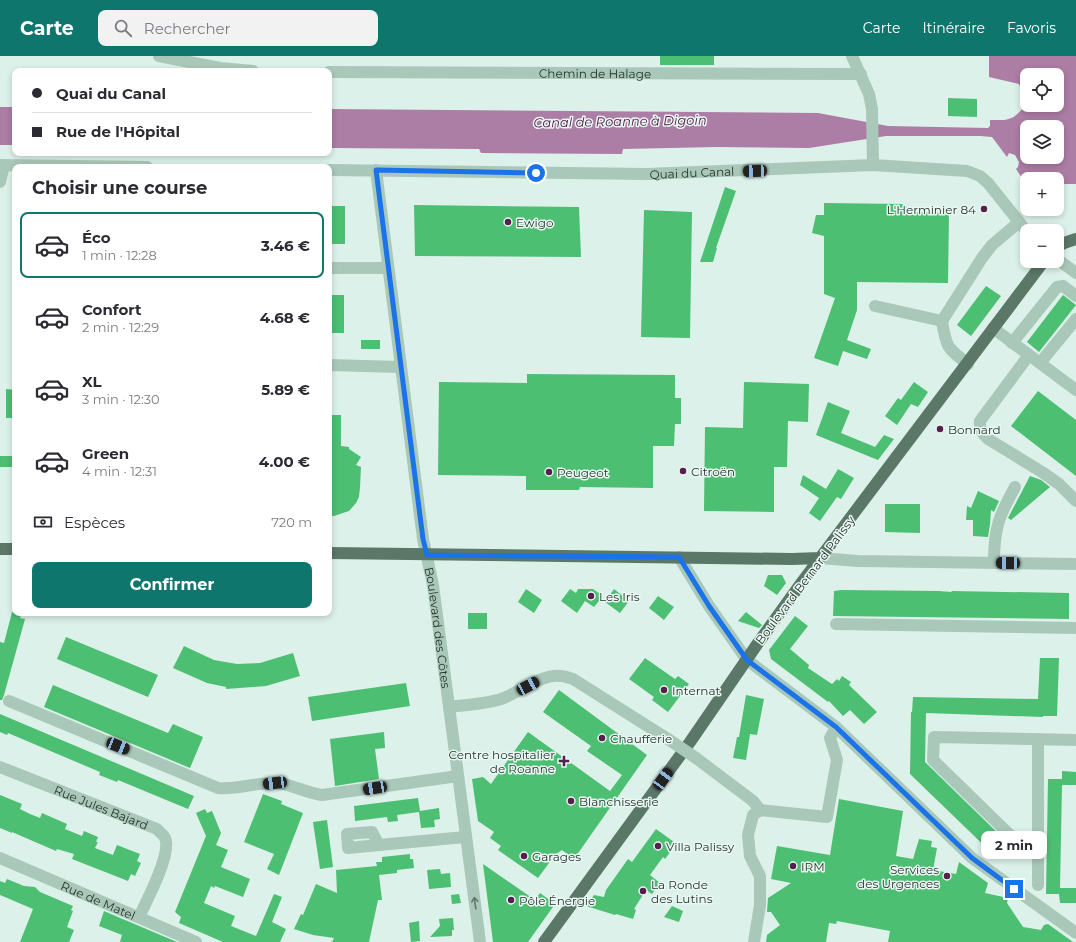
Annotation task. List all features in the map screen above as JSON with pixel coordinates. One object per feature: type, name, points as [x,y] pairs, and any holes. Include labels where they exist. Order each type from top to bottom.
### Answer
[{"type":"main road","points":[[1064,243],[1076,239]]},
{"type":"main road","name":"Boulevard Bernard Palissy","points":[[544,942],[690,742],[820,558],[968,364],[993,328],[1039,268]]},
{"type":"main road","points":[[0,549],[12,549]]},
{"type":"main road","points":[[332,553],[792,559],[820,558]]},
{"type":"street","points":[[159,56],[186,58],[220,68]]},
{"type":"street","points":[[852,56],[869,94],[872,109],[873,166]]},
{"type":"street","name":"Chemin de Halage","points":[[332,72],[861,74]]},
{"type":"street","points":[[0,182],[2,165],[12,165]]},
{"type":"street","name":"Quai du Canal","points":[[332,170],[647,174],[873,166],[967,171],[980,176],[995,190],[1019,222]]},
{"type":"street","name":"Boulevard des Côtes","points":[[376,170],[423,539],[433,585],[480,942]]},
{"type":"street","points":[[968,364],[955,354],[948,346],[945,340],[942,321],[982,258],[992,245],[1019,222]]},
{"type":"street","points":[[1064,264],[1076,273]]},
{"type":"street","points":[[332,268],[388,268]]},
{"type":"street","points":[[1012,343],[1057,287],[1063,286],[1076,296]]},
{"type":"street","points":[[874,306],[942,321]]},
{"type":"street","points":[[1040,363],[1076,319]]},
{"type":"street","points":[[993,328],[1076,390]]},
{"type":"street","points":[[1029,355],[980,421],[981,431],[988,439],[1059,484],[1076,501]]},
{"type":"street","points":[[332,366],[400,367]]},
{"type":"street","points":[[994,562],[994,541],[999,517],[1015,487]]},
{"type":"street","points":[[679,557],[709,606],[747,660],[836,727],[972,858],[1076,933]]},
{"type":"street","points":[[820,558],[858,561],[1076,564]]},
{"type":"street","points":[[836,624],[1076,628]]},
{"type":"street","points":[[449,707],[500,699],[516,693],[541,679],[550,676],[561,676],[573,680],[652,727],[753,801],[760,810]]},
{"type":"street","points":[[10,701],[218,788],[275,783],[311,794],[322,795],[458,776]]},
{"type":"street","points":[[754,942],[760,905],[760,876],[750,856],[748,835],[753,815],[760,810],[827,817],[837,760],[830,738],[836,727]]},
{"type":"street","points":[[1013,838],[933,760],[934,737],[1076,740]]},
{"type":"street","points":[[1038,739],[1038,885]]},
{"type":"street","name":"Rue Jules Bajard","points":[[0,768],[156,829],[165,837],[167,847],[164,862],[140,917]]},
{"type":"street","points":[[379,845],[465,837]]},
{"type":"street","name":"Rue de Matel","points":[[0,858],[196,942]]},
{"type":"water","name":"Canal de Roanne à Digoin","points":[[989,56],[1076,56],[1076,184],[1064,184],[1064,172],[1020,172],[1020,175],[1016,169],[1019,162],[1015,155],[1009,153],[1007,157],[992,137],[980,136],[886,136],[809,148],[716,147],[623,149],[622,154],[481,153],[479,149],[332,148],[332,109],[818,113],[888,126],[988,128],[990,126],[990,120],[1010,119],[1020,112],[1064,112],[1064,68],[1020,68],[1020,87],[1019,84],[989,77]]},
{"type":"water","points":[[0,107],[12,107],[12,145],[0,145]]},
{"type":"building","points":[[660,56],[714,56],[714,65],[660,65]]},
{"type":"building","points":[[948,98],[977,99],[977,117],[948,116]]},
{"type":"building","points":[[725,187],[736,191],[716,248],[713,262],[700,262]]},
{"type":"building","points":[[824,203],[902,204],[913,212],[949,213],[948,283],[857,282],[857,310],[847,340],[871,349],[867,359],[843,351],[838,366],[814,358],[835,298],[824,294],[824,236],[812,233],[816,215],[824,215]]},
{"type":"building","points":[[414,205],[579,207],[581,257],[415,256]]},
{"type":"building","points":[[332,206],[345,206],[345,244],[332,244]]},
{"type":"building","points":[[644,210],[692,212],[690,338],[641,337]]},
{"type":"building","points":[[986,286],[1001,296],[971,336],[957,325]]},
{"type":"building","points":[[332,295],[344,295],[344,333],[332,333]]},
{"type":"building","points":[[1063,295],[1076,305],[1039,352],[1027,342]]},
{"type":"building","points":[[361,340],[380,340],[380,349],[361,349]]},
{"type":"building","points":[[527,374],[675,375],[675,398],[681,398],[681,424],[675,424],[674,446],[653,446],[653,488],[580,487],[579,490],[526,490],[526,476],[438,475],[439,382],[527,383]]},
{"type":"building","points":[[744,382],[809,384],[808,422],[788,421],[787,467],[774,467],[774,512],[704,511],[705,427],[743,428]]},
{"type":"building","points":[[914,382],[928,392],[918,407],[911,404],[897,425],[885,416],[898,398],[901,400]]},
{"type":"building","points":[[6,389],[12,390],[12,418],[6,418]]},
{"type":"building","points":[[1038,391],[1076,420],[1076,476],[1011,426]]},
{"type":"building","points":[[828,402],[850,411],[841,433],[875,447],[884,435],[894,439],[878,460],[816,435]]},
{"type":"building","points":[[332,415],[341,415],[341,446],[349,447],[349,449],[361,457],[356,465],[361,467],[360,487],[359,497],[349,511],[332,516]]},
{"type":"building","points":[[0,456],[12,456],[12,467],[0,467]]},
{"type":"building","points":[[838,469],[854,478],[841,499],[837,497],[820,521],[809,513],[819,498],[800,485],[803,475],[826,489]]},
{"type":"building","points":[[1030,476],[1041,480],[1050,487],[1011,520],[1008,518]]},
{"type":"building","points":[[978,491],[999,501],[994,512],[991,510],[988,537],[973,536],[973,520],[966,520],[967,506],[971,508]]},
{"type":"building","points":[[885,504],[920,504],[920,533],[885,532]]},
{"type":"building","points":[[768,575],[782,575],[786,583],[777,595],[764,586]]},
{"type":"building","points":[[526,589],[542,600],[534,613],[518,602]]},
{"type":"building","points":[[570,589],[576,593],[578,589],[593,589],[603,596],[594,607],[585,601],[577,613],[561,601]]},
{"type":"building","points":[[614,589],[629,601],[620,613],[605,602]]},
{"type":"building","points":[[834,591],[1069,593],[1069,619],[833,616]]},
{"type":"building","points":[[658,596],[674,607],[664,620],[649,608]]},
{"type":"building","points":[[12,612],[12,616],[21,616],[20,618],[25,619],[4,695],[2,700],[0,700],[0,642],[4,643]]},
{"type":"building","points":[[746,612],[762,625],[759,628],[738,621]]},
{"type":"building","points":[[468,613],[487,613],[487,629],[468,629]]},
{"type":"building","points":[[795,616],[808,626],[790,649],[809,665],[808,668],[832,684],[837,679],[839,681],[842,676],[851,682],[849,685],[877,712],[864,724],[850,710],[843,716],[829,701],[828,702],[771,659],[769,650]]},
{"type":"building","points":[[66,637],[158,675],[148,697],[57,659]]},
{"type":"building","points":[[184,646],[214,660],[237,664],[260,663],[293,653],[300,676],[266,686],[226,689],[226,687],[207,683],[173,668]]},
{"type":"building","name":"Internat","points":[[645,658],[675,679],[678,676],[689,684],[668,712],[652,700],[654,697],[629,679]]},
{"type":"building","points":[[1040,658],[1059,658],[1057,716],[1043,717],[926,713],[925,762],[1009,844],[997,858],[910,774],[911,712],[913,697],[1038,699]]},
{"type":"building","points":[[406,683],[410,706],[312,721],[308,697]]},
{"type":"building","points":[[53,685],[168,733],[173,724],[203,737],[190,768],[44,707]]},
{"type":"building","points":[[559,690],[647,755],[574,859],[562,850],[555,855],[538,878],[498,850],[501,846],[490,838],[494,832],[478,821],[472,779],[483,777],[491,784],[528,732],[610,791],[622,775],[587,751],[591,746],[543,712]]},
{"type":"building","points":[[746,695],[764,699],[757,735],[750,734],[746,760],[733,758],[737,737],[739,737]]},
{"type":"building","points":[[0,714],[194,796],[188,809],[118,780],[117,782],[99,775],[100,772],[8,733],[7,735],[0,732]]},
{"type":"building","points":[[384,732],[385,748],[375,749],[379,779],[335,786],[330,739]]},
{"type":"building","points":[[1062,771],[1076,772],[1076,785],[1062,785],[1060,888],[1076,888],[1076,903],[1060,903],[1059,894],[1046,894],[1048,779],[1062,779]]},
{"type":"building","points":[[263,794],[282,801],[281,804],[303,813],[279,875],[267,869],[274,854],[244,842]]},
{"type":"building","points":[[0,795],[22,804],[20,809],[30,814],[40,818],[42,813],[67,824],[65,829],[82,836],[84,831],[98,837],[96,842],[98,842],[95,848],[113,855],[117,845],[140,854],[137,861],[141,863],[135,876],[131,874],[128,881],[72,859],[74,854],[57,849],[56,851],[0,828]]},
{"type":"building","points":[[418,798],[420,811],[439,808],[440,819],[434,820],[435,827],[421,828],[419,812],[397,815],[398,821],[388,822],[387,817],[355,821],[354,806]]},
{"type":"building","points":[[839,799],[903,811],[896,856],[913,859],[919,839],[932,841],[931,847],[937,848],[933,870],[956,874],[959,862],[988,883],[985,893],[1008,898],[1007,903],[1023,927],[1041,930],[1044,925],[1048,924],[1073,942],[888,942],[890,931],[837,921],[836,924],[829,923],[826,942],[766,942],[767,935],[780,925],[771,912],[767,912],[768,898],[791,883],[771,879],[777,846],[830,855]]},
{"type":"building","points":[[205,809],[207,813],[212,811],[221,833],[216,845],[228,850],[221,867],[250,879],[243,897],[215,886],[214,888],[211,886],[204,903],[235,916],[231,926],[256,936],[274,894],[282,897],[272,922],[286,929],[280,942],[223,942],[179,923],[181,917],[175,912],[206,836],[196,813]]},
{"type":"building","points":[[327,820],[333,867],[320,869],[313,822]]},
{"type":"building","points":[[656,829],[674,842],[669,850],[671,851],[665,859],[663,857],[650,875],[660,883],[652,894],[646,890],[634,909],[636,910],[633,919],[586,906],[594,895],[604,897],[606,890],[628,859],[632,862]]},
{"type":"building","points":[[410,854],[410,859],[413,859],[414,868],[397,870],[397,873],[379,875],[382,900],[378,900],[369,942],[332,942],[334,938],[313,935],[294,929],[301,914],[303,915],[316,884],[337,893],[336,870],[377,866],[376,862],[382,862],[382,857]]},
{"type":"building","name":"Pôle Énergie","points":[[483,864],[535,900],[540,893],[555,904],[528,942],[493,942]]},
{"type":"building","points":[[440,869],[441,874],[450,873],[451,887],[429,889],[427,870]]},
{"type":"building","points":[[7,879],[24,886],[35,887],[40,892],[73,906],[71,910],[73,911],[67,927],[74,930],[69,942],[20,942],[33,909],[0,895],[0,881],[5,883]]},
{"type":"building","points":[[459,894],[461,903],[452,904],[451,895]]},
{"type":"building","points":[[672,906],[683,911],[679,922],[664,917]]},
{"type":"building","points":[[104,911],[177,942],[120,942],[122,935],[99,926]]},
{"type":"building","points":[[453,918],[454,930],[452,930],[452,936],[430,937],[440,926],[439,919]]},
{"type":"building","points":[[419,921],[420,941],[411,942],[409,923]]},
{"type":"place","name":"L'Herminier 84","points":[[984,209]]},
{"type":"place","name":"Ewigo","points":[[508,222]]},
{"type":"place","name":"Bonnard","points":[[940,429]]},
{"type":"place","name":"Citroën","points":[[683,471]]},
{"type":"place","name":"Peugeot","points":[[549,472]]},
{"type":"place","name":"Les Iris","points":[[591,596]]},
{"type":"place","name":"Internat","points":[[664,690]]},
{"type":"place","name":"Chaufferie","points":[[602,738]]},
{"type":"place","name":"Centre hospitalier de Roanne","points":[[564,761]]},
{"type":"place","name":"Blanchisserie","points":[[571,801]]},
{"type":"place","name":"Villa Palissy","points":[[658,846]]},
{"type":"place","name":"Garages","points":[[524,856]]},
{"type":"place","name":"IRM","points":[[793,866]]},
{"type":"place","name":"Services des Urgences","points":[[947,876]]},
{"type":"place","name":"La Ronde des Lutins","points":[[643,891]]},
{"type":"place","name":"Pôle Énergie","points":[[511,900]]},
{"type":"route","points":[[536,173],[376,170],[400,367],[423,539],[427,555],[679,557],[709,606],[747,660],[836,727],[972,858],[1014,889]]}]
